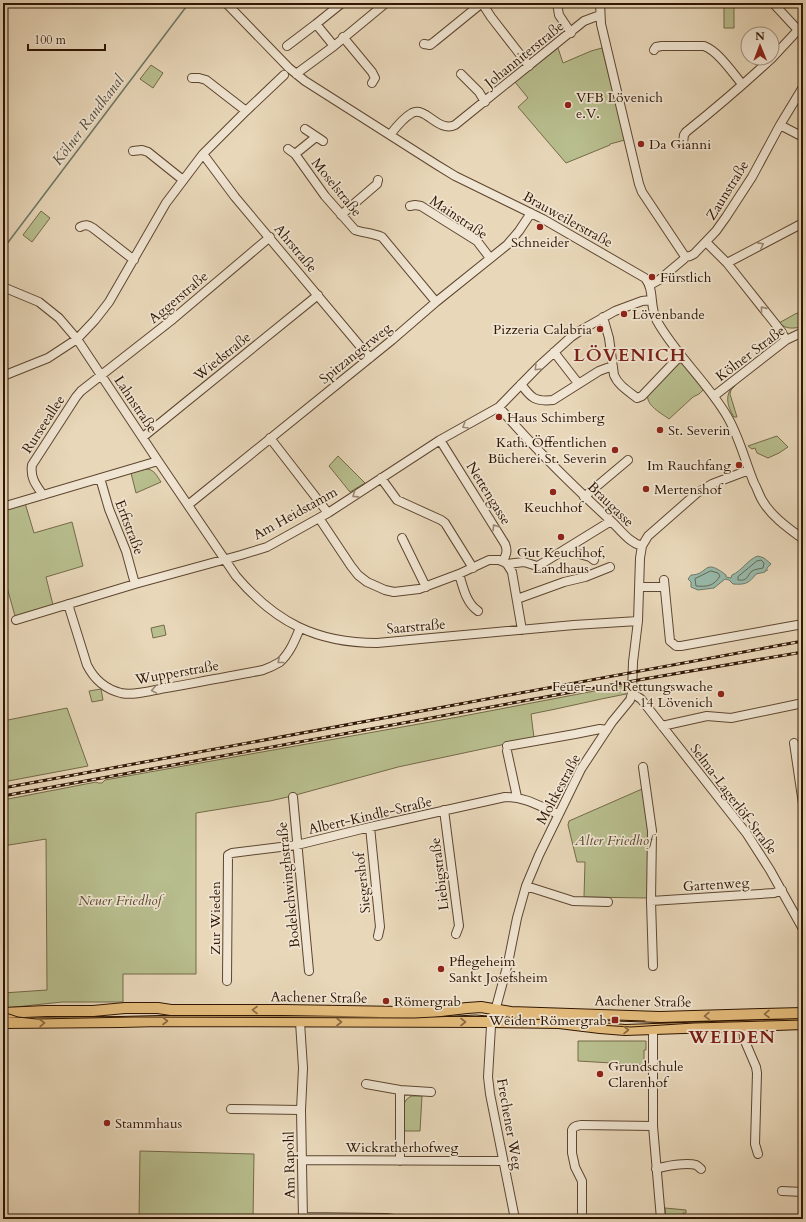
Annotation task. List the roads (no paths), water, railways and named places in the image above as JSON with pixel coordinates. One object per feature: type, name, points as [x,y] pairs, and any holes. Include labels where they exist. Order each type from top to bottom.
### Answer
[{"type":"main road","name":"Aachener Straße","points":[[3,1013],[151,1008],[171,1010],[432,1012],[481,1007],[511,1012],[650,1017],[803,1013]]},
{"type":"main road","points":[[138,1022],[134,1019],[135,1014],[151,1008]]},
{"type":"main road","points":[[294,1010],[299,1016],[300,1022]]},
{"type":"main road","points":[[300,1022],[303,1016],[313,1011]]},
{"type":"main road","name":"Aachener Straße","points":[[3,1023],[216,1020],[300,1022],[492,1022],[559,1023],[618,1030],[803,1024]]},
{"type":"street","name":"Brauweilerstraße","points":[[226,3],[296,74],[455,176],[531,213],[637,272],[645,278],[650,285]]},
{"type":"street","points":[[287,46],[342,3]]},
{"type":"street","points":[[296,74],[334,46],[386,3]]},
{"type":"street","points":[[424,44],[430,45],[482,3],[529,66]]},
{"type":"street","points":[[558,3],[559,15],[570,33]]},
{"type":"street","points":[[600,3],[600,15],[639,184],[642,192],[685,257]]},
{"type":"street","points":[[773,3],[800,32],[780,51]]},
{"type":"street","name":"Johanniterstraße","points":[[390,135],[399,124],[413,113],[418,112],[441,125],[450,127],[455,125],[584,21],[600,15]]},
{"type":"street","points":[[316,24],[334,46]]},
{"type":"street","points":[[344,37],[372,72],[374,78],[372,83]]},
{"type":"street","points":[[654,50],[656,47],[662,46],[704,46],[712,50],[742,84]]},
{"type":"street","points":[[683,143],[686,132],[734,93],[763,66]]},
{"type":"street","name":"Johanniterstraße","points":[[461,74],[479,92],[485,102]]},
{"type":"street","points":[[3,376],[48,358],[78,339],[109,302],[166,203],[203,154],[246,110],[284,75]]},
{"type":"street","points":[[192,78],[206,80],[246,110]]},
{"type":"street","name":"Zaunstraße","points":[[650,285],[684,260],[685,257],[694,254],[716,231],[737,201],[803,87]]},
{"type":"street","points":[[780,125],[803,137]]},
{"type":"street","points":[[295,154],[320,139],[305,129]]},
{"type":"street","name":"Moselstraße","points":[[288,149],[295,154],[325,196],[355,230],[376,234],[382,237],[436,302]]},
{"type":"street","points":[[133,151],[142,150],[148,152],[183,180]]},
{"type":"street","name":"Ahrstraße","points":[[203,154],[235,197],[370,358]]},
{"type":"street","points":[[341,215],[377,184],[378,180]]},
{"type":"street","name":"Mainstraße","points":[[410,206],[421,206],[468,236],[477,242],[490,258]]},
{"type":"street","name":"Spitzangerweg","points":[[188,505],[370,358],[490,258],[513,238],[531,213]]},
{"type":"street","points":[[727,263],[803,223]]},
{"type":"street","points":[[80,227],[87,225],[93,228],[134,260]]},
{"type":"street","name":"Aggerstraße","points":[[101,375],[173,319],[270,237]]},
{"type":"street","points":[[706,242],[727,263],[781,331],[786,340]]},
{"type":"street","points":[[650,285],[653,312],[657,321],[681,355],[714,396],[730,422],[761,499],[776,517],[803,539]]},
{"type":"street","name":"Lahnstraße","points":[[3,287],[39,302],[59,318],[78,339],[225,560]]},
{"type":"street","name":"Wiedstraße","points":[[143,437],[318,295]]},
{"type":"street","name":"Am Heidstamm","points":[[16,620],[135,584],[225,560],[267,546],[319,518],[440,440],[499,407],[539,366],[583,328],[615,311],[642,301],[651,300]]},
{"type":"street","points":[[603,317],[609,338],[614,374],[618,382],[637,398],[640,397],[681,355]]},
{"type":"street","name":"Kölner Straße","points":[[714,396],[786,340],[803,332]]},
{"type":"street","points":[[554,352],[578,383]]},
{"type":"street","points":[[521,384],[530,397],[545,401],[553,400],[599,371],[613,367]]},
{"type":"street","name":"Rurseeallee","points":[[43,495],[32,478],[32,465],[76,397],[81,391],[101,375]]},
{"type":"street","name":"Braugasse","points":[[499,407],[513,424],[584,497],[629,539],[642,546]]},
{"type":"street","points":[[270,438],[328,512]]},
{"type":"street","name":"Nettengasse","points":[[440,440],[505,544],[507,549],[505,563]]},
{"type":"street","points":[[584,497],[628,460]]},
{"type":"street","points":[[9,505],[158,461]]},
{"type":"street","points":[[642,546],[648,536],[697,493],[712,484],[749,470]]},
{"type":"street","name":"Erftstraße","points":[[100,478],[109,510],[126,551],[135,584]]},
{"type":"street","points":[[381,478],[397,500],[441,520],[449,530],[472,568]]},
{"type":"street","points":[[319,518],[358,575],[367,582],[385,590],[394,592],[419,589],[459,574],[489,560],[499,560],[505,563],[512,572],[522,630]]},
{"type":"street","points":[[505,563],[524,562],[537,566],[611,521]]},
{"type":"street","points":[[402,538],[426,586]]},
{"type":"street","name":"Moltkestraße","points":[[495,1009],[508,963],[518,912],[526,886],[539,855],[581,769],[612,722],[630,700],[632,693],[638,621],[640,558],[642,546]]},
{"type":"street","points":[[565,550],[590,557],[594,560]]},
{"type":"street","name":"Saarstraße","points":[[225,560],[250,592],[273,613],[300,628],[316,634],[337,640],[357,643],[638,621]]},
{"type":"street","points":[[517,599],[564,582],[585,577],[610,567]]},
{"type":"street","points":[[459,574],[469,602],[478,610]]},
{"type":"street","points":[[640,587],[664,584],[670,641],[676,646],[803,624]]},
{"type":"street","name":"Wupperstraße","points":[[68,604],[87,665],[90,670],[98,681],[104,686],[123,694],[141,693],[271,667],[279,662],[289,651],[300,628]]},
{"type":"street","name":"Selma-Lagerlöf-Straße","points":[[632,693],[641,699],[743,829],[782,890],[803,929]]},
{"type":"street","points":[[662,726],[707,716],[731,718],[803,703]]},
{"type":"street","points":[[517,797],[507,748],[600,729],[607,730]]},
{"type":"street","points":[[794,743],[803,804]]},
{"type":"street","points":[[643,767],[652,831],[652,966]]},
{"type":"street","name":"Bodelschwinghstraße","points":[[292,797],[309,970]]},
{"type":"street","name":"Albert-Kindle-Straße","points":[[228,855],[232,853],[297,845],[505,797],[517,797],[558,814]]},
{"type":"street","name":"Liebigstraße","points":[[444,810],[458,926],[456,934]]},
{"type":"street","name":"Siegershof","points":[[370,827],[380,927],[378,936]]},
{"type":"street","name":"Zur Wieden","points":[[227,981],[228,855]]},
{"type":"street","points":[[526,886],[573,901],[608,902]]},
{"type":"street","name":"Gartenweg","points":[[651,902],[774,893],[782,890]]},
{"type":"street","name":"Frechener Weg","points":[[495,1009],[492,1022],[488,1077],[490,1094],[515,1219]]},
{"type":"street","name":"Am Rapohl","points":[[300,1022],[303,1068],[301,1110],[303,1218]]},
{"type":"street","points":[[743,1025],[744,1039],[756,1067],[755,1144],[758,1154]]},
{"type":"street","points":[[653,1028],[652,1126],[661,1219]]},
{"type":"street","points":[[366,1084],[400,1090],[431,1092]]},
{"type":"street","points":[[400,1090],[400,1161]]},
{"type":"street","points":[[231,1110],[301,1110]]},
{"type":"street","points":[[582,1219],[582,1181],[575,1167],[572,1153],[573,1127],[581,1125],[652,1126]]},
{"type":"street","name":"Wickratherhofweg","points":[[302,1160],[503,1161]]},
{"type":"street","points":[[656,1168],[696,1165],[701,1169]]},
{"type":"street","points":[[782,1191],[803,1192]]},
{"type":"street","points":[[303,1218],[394,1219]]},
{"type":"water","points":[[758,556],[764,558],[771,564],[767,568],[767,571],[766,570],[765,572],[756,574],[747,583],[733,584],[729,580],[725,579],[714,588],[698,590],[691,587],[691,582],[688,579],[691,575],[713,567],[726,575],[726,577],[731,578],[732,575]]},
{"type":"waterway","name":"Kölner Randkanal","points":[[3,249],[189,3]]},
{"type":"tram line","points":[[3,1012],[18,1017],[37,1019],[134,1017],[414,1018],[476,1015],[521,1019],[565,1020],[599,1025],[631,1027],[694,1023],[803,1020]]},
{"type":"tram line","points":[[587,1019],[645,1021]]},
{"type":"railway","points":[[3,788],[803,641]]},
{"type":"railway","points":[[3,796],[644,679],[803,652]]},
{"type":"place","name":"VFB Lövenich e.V.","points":[[568,105]]},
{"type":"place","name":"Da Gianni","points":[[641,144]]},
{"type":"place","name":"Schneider","points":[[540,227]]},
{"type":"place","name":"Fürstlich","points":[[652,277]]},
{"type":"place","name":"Lövenbande","points":[[624,314]]},
{"type":"place","name":"Pizzeria Calabria","points":[[600,329]]},
{"type":"place","name":"Haus Schimberg","points":[[499,417]]},
{"type":"place","name":"St. Severin","points":[[660,430]]},
{"type":"place","name":"Kath. Öffentlichen Bücherei St. Severin","points":[[615,450]]},
{"type":"place","name":"Im Rauchfang","points":[[739,465]]},
{"type":"place","name":"Mertenshof","points":[[646,489]]},
{"type":"place","name":"Keuchhof","points":[[553,492]]},
{"type":"place","name":"Gut Keuchhof, Landhaus","points":[[561,537]]},
{"type":"place","name":"Feuer- und Rettungswache 14 Lövenich","points":[[721,694]]},
{"type":"place","name":"Pflegeheim Sankt Josefsheim","points":[[441,969]]},
{"type":"place","name":"Römergrab","points":[[386,1001]]},
{"type":"place","name":"Weiden Römergrab","points":[[615,1020]]},
{"type":"place","name":"Grundschule Clarenhof","points":[[600,1074]]},
{"type":"place","name":"Stammhaus","points":[[107,1123]]},
{"type":"district","name":"LÖVENICH","points":[[630,355]]},
{"type":"district","name":"WEIDEN","points":[[732,1037]]},
{"type":"park label","name":"Alter Friedhof","points":[[614,840]]},
{"type":"park label","name":"Neuer Friedhof","points":[[120,900]]}]
